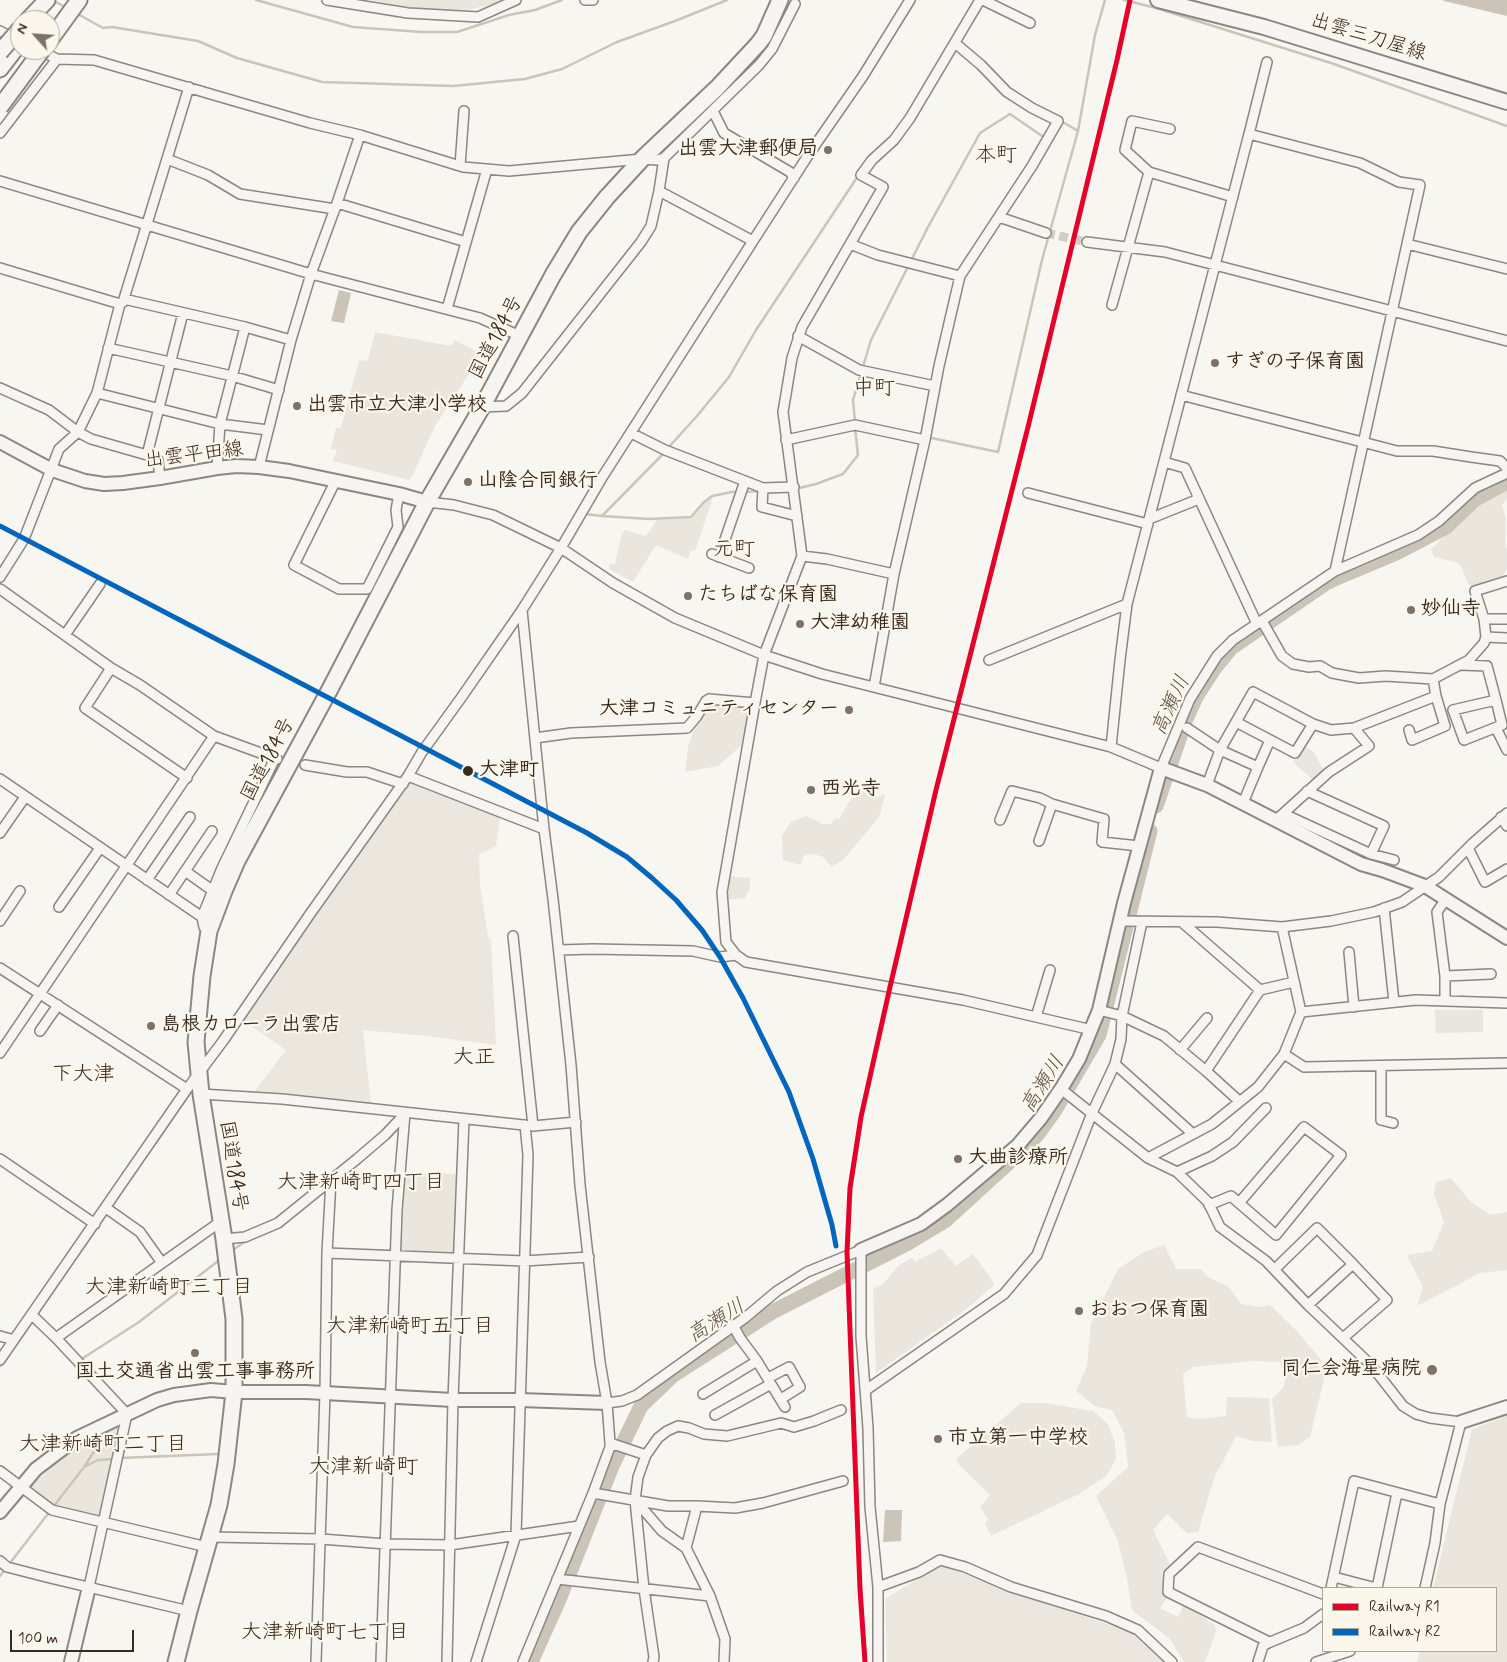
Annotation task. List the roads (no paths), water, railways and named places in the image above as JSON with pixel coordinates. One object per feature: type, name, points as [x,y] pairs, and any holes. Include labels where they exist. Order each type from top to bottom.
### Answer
[{"type":"highway","points":[[38,10],[47,0]]},
{"type":"highway","points":[[60,26],[79,0]]},
{"type":"highway","name":"国道184号","points":[[176,1662],[219,1505],[226,1464],[234,1392],[234,1319],[224,1239],[194,1092],[198,1073],[196,1042],[208,932],[237,861],[330,689],[427,502],[482,407],[553,275],[579,232],[607,197],[642,159],[717,88],[758,44],[780,0]]},
{"type":"highway","points":[[0,52],[10,40]]},
{"type":"highway","points":[[0,69],[10,56]]},
{"type":"highway","points":[[0,107],[33,60]]},
{"type":"main road","name":"出雲三刀屋線","points":[[1158,0],[1264,28],[1507,102]]},
{"type":"street","points":[[327,0],[408,13],[478,17],[516,0]]},
{"type":"street","points":[[584,0],[594,0]]},
{"type":"street","points":[[198,1073],[223,1041],[522,610],[603,476],[753,241],[863,76],[910,0]]},
{"type":"street","points":[[1030,23],[982,0],[910,118],[894,140],[872,160],[861,176],[883,187],[798,336],[792,358],[783,412],[802,556],[764,655],[722,892],[726,942],[736,955],[746,962],[963,1000],[1092,1030]]},
{"type":"street","points":[[60,59],[94,60],[310,123],[360,135],[460,166],[509,171],[642,159],[656,160],[664,158],[759,65],[772,49],[795,4]]},
{"type":"street","points":[[874,687],[894,574],[934,386],[960,276],[1032,166],[1058,121],[1032,108],[1007,92],[982,65],[955,44]]},
{"type":"street","points":[[0,133],[56,60]]},
{"type":"street","points":[[1112,747],[1127,604],[1267,62]]},
{"type":"street","points":[[0,577],[24,539],[59,449],[78,432],[97,393],[122,301],[189,87]]},
{"type":"street","points":[[460,166],[464,111]]},
{"type":"street","points":[[713,111],[724,133],[790,172],[794,178]]},
{"type":"street","points":[[1170,129],[1132,121],[1125,150],[1149,172],[1232,197]]},
{"type":"street","points":[[1249,134],[1360,163],[1399,182],[1420,186],[1335,571]]},
{"type":"street","points":[[259,467],[290,340],[360,135]]},
{"type":"street","points":[[167,158],[208,175],[240,194],[336,206],[466,242]]},
{"type":"street","points":[[482,407],[506,406],[522,393],[641,242],[651,226],[664,158]]},
{"type":"street","points":[[447,310],[487,169]]},
{"type":"street","points":[[1112,305],[1149,172]]},
{"type":"street","points":[[0,181],[311,274],[480,318],[520,336]]},
{"type":"street","points":[[659,191],[753,241]]},
{"type":"street","points":[[999,217],[1046,232]]},
{"type":"street","points":[[1087,242],[1164,252],[1507,341]]},
{"type":"street","points":[[850,244],[878,255],[960,276]]},
{"type":"street","points":[[1407,244],[1507,269]]},
{"type":"street","points":[[0,268],[122,301],[245,327],[290,340]]},
{"type":"street","points":[[147,455],[183,313]]},
{"type":"street","points":[[216,468],[220,424],[245,327]]},
{"type":"street","points":[[798,336],[859,370],[934,386]]},
{"type":"street","points":[[108,348],[232,376],[279,390]]},
{"type":"street","points":[[0,388],[49,410],[78,432],[91,439],[158,460],[160,478]]},
{"type":"street","points":[[97,393],[220,424],[268,430]]},
{"type":"street","points":[[1181,395],[1397,451],[1433,451],[1500,462],[1507,468]]},
{"type":"street","points":[[786,440],[855,425],[924,440]]},
{"type":"street","points":[[631,432],[665,450],[763,488],[794,487]]},
{"type":"street","name":"出雲平田線","points":[[0,442],[52,470],[86,481],[104,484],[160,478],[216,468],[236,466],[259,467],[289,471],[399,494],[427,502]]},
{"type":"street","points":[[1164,462],[1185,468],[1198,499],[1259,622],[1282,656],[1293,664],[1309,667],[1320,666],[1332,673],[1359,678],[1386,676],[1433,679],[1469,660],[1484,643],[1486,637],[1484,619],[1475,591],[1506,579]]},
{"type":"street","points":[[0,1512],[36,1469],[77,1438],[157,1400],[174,1395],[211,1390],[325,1393],[453,1400],[607,1402],[622,1400],[637,1395],[746,1317],[777,1291],[807,1272],[921,1224],[947,1205],[1018,1144],[1041,1118],[1061,1089],[1078,1059],[1099,1010],[1139,846],[1161,768],[1190,700],[1217,656],[1233,640],[1335,571],[1418,535],[1439,521],[1475,488],[1507,473]]},
{"type":"street","points":[[745,481],[715,556],[749,568]]},
{"type":"street","points":[[335,482],[294,565],[339,589],[368,589],[398,527],[396,510],[399,494]]},
{"type":"street","points":[[763,488],[762,507],[797,516]]},
{"type":"street","points":[[1028,493],[1148,521],[1198,499]]},
{"type":"street","points":[[427,502],[454,505],[493,515],[561,548],[613,583],[676,618],[764,655],[822,674],[1112,747],[1207,785],[1243,803],[1371,854],[1394,860]]},
{"type":"street","points":[[802,556],[827,559],[894,574]]},
{"type":"street","points":[[65,635],[100,584]]},
{"type":"street","points":[[0,589],[111,668],[140,685],[214,736],[276,758],[222,868],[202,917],[204,928],[208,932]]},
{"type":"street","points":[[989,660],[1127,604]]},
{"type":"street","points":[[522,610],[544,829],[559,950],[576,1122],[580,1185],[600,1362],[607,1402],[610,1443],[593,1493],[523,1662]]},
{"type":"street","points":[[1484,619],[1507,619]]},
{"type":"street","points":[[1486,637],[1507,638]]},
{"type":"street","points":[[1461,664],[1487,666],[1496,700],[1502,726],[1464,740],[1453,710],[1496,700]]},
{"type":"street","points":[[111,668],[85,708],[187,778]]},
{"type":"street","points":[[1409,730],[1412,740],[1445,726],[1433,679]]},
{"type":"street","points":[[1207,785],[1220,750],[1253,692],[1313,724],[1331,730],[1354,728],[1436,696]]},
{"type":"street","points":[[536,738],[571,733],[687,728],[697,716],[706,700],[754,703]]},
{"type":"street","points":[[1236,722],[1295,753],[1313,724]]},
{"type":"street","points":[[1187,728],[1220,750],[1258,767]]},
{"type":"street","points":[[1280,817],[1329,772],[1369,746],[1354,728]]},
{"type":"street","points":[[1496,728],[1507,750]]},
{"type":"street","points":[[0,1053],[214,736]]},
{"type":"street","points":[[1243,803],[1270,740]]},
{"type":"street","points":[[305,765],[347,772],[367,772],[405,780],[544,829]]},
{"type":"street","points":[[0,779],[202,917]]},
{"type":"street","points":[[1000,820],[1012,790],[1104,819],[1102,842],[1139,846]]},
{"type":"street","points":[[1307,791],[1384,826],[1371,854]]},
{"type":"street","points":[[0,833],[25,796]]},
{"type":"street","points":[[1039,841],[1052,804]]},
{"type":"street","points":[[1120,922],[1217,922],[1282,927],[1331,921],[1374,912],[1402,902],[1439,877],[1504,815],[1507,826]]},
{"type":"street","points":[[147,880],[190,817]]},
{"type":"street","points":[[1280,817],[1361,864],[1425,886],[1507,937]]},
{"type":"street","points":[[169,894],[212,831]]},
{"type":"street","points":[[59,907],[100,848]]},
{"type":"street","points":[[1468,848],[1485,882],[1507,868]]},
{"type":"street","points":[[184,871],[209,888]]},
{"type":"street","points":[[0,920],[20,891]]},
{"type":"street","points":[[1445,1001],[1445,976],[1437,912],[1446,899]]},
{"type":"street","points":[[1384,908],[1394,1002]]},
{"type":"street","points":[[866,1390],[1004,1294],[1038,1255],[1092,1113],[1115,1064],[1121,1040],[1122,1016],[1142,922]]},
{"type":"street","points":[[1182,923],[1260,990]]},
{"type":"street","points":[[1148,1158],[1212,1124],[1258,1087],[1284,1054],[1301,1012],[1282,927]]},
{"type":"street","points":[[476,1662],[516,1535],[529,1125],[513,936]]},
{"type":"street","points":[[559,950],[694,950],[720,957],[736,955]]},
{"type":"street","points":[[1349,952],[1354,1007]]},
{"type":"street","points":[[0,968],[122,1048],[194,1092],[282,1099],[529,1125],[576,1122]]},
{"type":"street","points":[[1036,1017],[1050,970]]},
{"type":"street","points":[[1445,976],[1491,974]]},
{"type":"street","points":[[1206,1071],[1260,990],[1294,982]]},
{"type":"street","points":[[1301,1012],[1416,1000],[1507,1003]]},
{"type":"street","points":[[40,1031],[58,1005]]},
{"type":"street","points":[[1099,1010],[1122,1016],[1164,1036],[1239,1101]]},
{"type":"street","points":[[1180,1050],[1207,1018]]},
{"type":"street","points":[[1284,1054],[1304,1067],[1507,1063]]},
{"type":"street","points":[[1115,1064],[1193,1134]]},
{"type":"street","points":[[1381,1066],[1381,1120],[1393,1123]]},
{"type":"street","points":[[1061,1089],[1148,1158],[1177,1172],[1209,1205],[1220,1227],[1275,1269],[1308,1305],[1370,1365],[1403,1406],[1416,1414],[1430,1418],[1461,1422],[1507,1407]]},
{"type":"street","points":[[0,1360],[106,1208],[194,1092]]},
{"type":"street","points":[[1177,1172],[1212,1156],[1233,1142],[1266,1108]]},
{"type":"street","points":[[224,1239],[244,1237],[278,1222],[385,1135],[405,1113]]},
{"type":"street","points":[[381,1662],[396,1210],[405,1113]]},
{"type":"street","points":[[447,1662],[453,1400],[464,1119]]},
{"type":"street","points":[[1209,1205],[1231,1196],[1239,1203],[1276,1235],[1341,1155],[1304,1127],[1239,1203]]},
{"type":"street","points":[[0,1159],[95,1224]]},
{"type":"street","points":[[316,1662],[325,1393],[327,1253],[331,1180]]},
{"type":"street","points":[[106,1208],[140,1232],[162,1263]]},
{"type":"street","points":[[56,1338],[220,1222]]},
{"type":"street","points":[[1275,1269],[1317,1228],[1387,1300],[1342,1338]]},
{"type":"street","points":[[861,1250],[861,1336],[866,1390],[870,1507],[878,1587],[878,1662]]},
{"type":"street","points":[[327,1253],[524,1260],[589,1257]]},
{"type":"street","points":[[1308,1305],[1352,1264]]},
{"type":"street","points":[[32,1315],[127,1414]]},
{"type":"street","points":[[715,1415],[770,1381],[789,1368],[800,1387],[783,1403],[770,1381],[757,1361],[740,1338],[733,1325]]},
{"type":"street","points":[[0,1336],[14,1340]]},
{"type":"street","points":[[703,1394],[757,1361]]},
{"type":"street","points":[[654,1662],[635,1500],[638,1477],[646,1455],[658,1438],[678,1426],[704,1434],[727,1436],[781,1423],[794,1427],[841,1410]]},
{"type":"street","points":[[71,1662],[127,1414]]},
{"type":"street","points":[[1425,1587],[1435,1543],[1440,1504],[1461,1422]]},
{"type":"street","points":[[610,1443],[646,1455]]},
{"type":"street","points":[[0,1471],[52,1510],[209,1542],[321,1539],[386,1544],[450,1545],[579,1526]]},
{"type":"street","points":[[1331,1587],[1354,1481],[1440,1504]]},
{"type":"street","points":[[593,1493],[668,1506],[735,1508],[763,1503],[843,1482]]},
{"type":"street","points":[[1376,1587],[1397,1493]]},
{"type":"street","points":[[635,1500],[662,1531],[686,1548],[710,1596],[725,1639],[724,1662]]},
{"type":"street","points":[[686,1548],[696,1506]]},
{"type":"street","points":[[1269,1642],[1168,1592],[1169,1574],[1198,1547],[1322,1594]]},
{"type":"street","points":[[878,1587],[919,1572],[940,1560],[965,1567],[1011,1587],[1106,1616],[1138,1630],[1172,1662]]},
{"type":"street","points":[[0,1561],[8,1567],[189,1611]]},
{"type":"street","points":[[1334,1577],[1372,1587]]},
{"type":"street","points":[[557,1579],[710,1596]]},
{"type":"street","points":[[1258,1662],[1264,1646],[1269,1642],[1304,1628],[1322,1615]]},
{"type":"street","points":[[1316,1662],[1347,1652]]},
{"type":"waterway","points":[[52,0],[67,8]]},
{"type":"waterway","points":[[256,0],[353,27],[421,32],[457,32],[509,15],[535,10],[562,0]]},
{"type":"waterway","points":[[76,13],[103,28],[112,27],[198,41],[237,58],[322,82],[453,86],[525,79],[562,69],[617,42],[727,0]]},
{"type":"waterway","points":[[1061,121],[1078,131],[1095,35],[1105,0]]},
{"type":"waterway","points":[[1124,0],[1156,8],[1334,64],[1507,126]]},
{"type":"waterway","points":[[855,422],[853,400],[871,340],[928,227],[980,133],[1010,114],[1045,138]]},
{"type":"waterway","points":[[927,437],[998,452],[1042,260],[1078,131]]},
{"type":"waterway","points":[[668,448],[729,377],[756,330],[858,176]]},
{"type":"waterway","points":[[795,489],[843,474],[858,455],[855,428]]},
{"type":"waterway","points":[[585,514],[602,516],[665,452]]},
{"type":"waterway","name":"高瀬川","points":[[1156,806],[1186,719],[1196,697],[1214,669],[1231,648],[1326,583],[1396,553],[1446,527],[1474,500],[1507,482]]},
{"type":"waterway","points":[[745,492],[762,491]]},
{"type":"waterway","points":[[602,516],[649,519],[691,517],[712,496],[739,492]]},
{"type":"waterway","points":[[422,760],[439,736]]},
{"type":"waterway","name":"高瀬川","points":[[531,1662],[558,1602],[612,1466],[641,1406],[672,1376],[774,1311],[908,1243],[946,1220],[1037,1135],[1055,1110],[1099,1035],[1150,831]]},
{"type":"waterway","points":[[145,1158],[195,1086]]},
{"type":"waterway","points":[[230,1252],[246,1241]]},
{"type":"waterway","points":[[80,1360],[139,1322],[222,1258]]},
{"type":"waterway","points":[[0,1366],[3,1361]]},
{"type":"waterway","points":[[91,1381],[119,1412]]},
{"type":"waterway","points":[[84,1467],[110,1427]]},
{"type":"waterway","points":[[120,1458],[218,1454]]},
{"type":"waterway","points":[[0,1576],[84,1467],[98,1460],[115,1459]]},
{"type":"tunnel","points":[[1046,233],[1087,242]]},
{"type":"rail line","name":"R1","points":[[865,1662],[860,1589],[847,1252],[850,1188],[861,1117],[936,790],[1028,427],[1130,0]]},
{"type":"rail line","name":"R2","points":[[0,526],[587,833],[627,857],[652,878],[676,900],[702,930],[743,998],[789,1092],[813,1159],[832,1225],[836,1246]]},
{"type":"place","name":"出雲大津郵便局","points":[[828,150]]},
{"type":"place","name":"すぎの子保育園","points":[[1215,363]]},
{"type":"place","name":"出雲市立大津小学校","points":[[297,406]]},
{"type":"place","name":"山陰合同銀行","points":[[468,482]]},
{"type":"place","name":"たちばな保育園","points":[[688,596]]},
{"type":"place","name":"妙仙寺","points":[[1411,610]]},
{"type":"place","name":"大津幼稚園","points":[[800,624]]},
{"type":"place","name":"大津コミュニティセンター","points":[[849,710]]},
{"type":"place","name":"大津町","points":[[468,771]]},
{"type":"place","name":"西光寺","points":[[811,790]]},
{"type":"place","name":"島根カローラ出雲店","points":[[151,1026]]},
{"type":"place","name":"大曲診療所","points":[[958,1159]]},
{"type":"place","name":"おおつ保育園","points":[[1079,1311]]},
{"type":"place","name":"国土交通省出雲工事事務所","points":[[195,1353]]},
{"type":"place","name":"同仁会海星病院","points":[[1432,1370]]},
{"type":"place","name":"市立第一中学校","points":[[938,1439]]},
{"type":"district","name":"本町","points":[[996,157]]},
{"type":"district","name":"中町","points":[[874,390]]},
{"type":"district","name":"元町","points":[[734,551]]},
{"type":"district","name":"大正","points":[[474,1059]]},
{"type":"district","name":"下大津","points":[[83,1076]]},
{"type":"district","name":"大津新崎町四丁目","points":[[361,1184]]},
{"type":"district","name":"大津新崎町三丁目","points":[[169,1289]]},
{"type":"district","name":"大津新崎町五丁目","points":[[410,1328]]},
{"type":"district","name":"大津新崎町二丁目","points":[[103,1446]]},
{"type":"district","name":"大津新崎町","points":[[363,1468]]},
{"type":"district","name":"大津新崎町七丁目","points":[[325,1634]]}]
